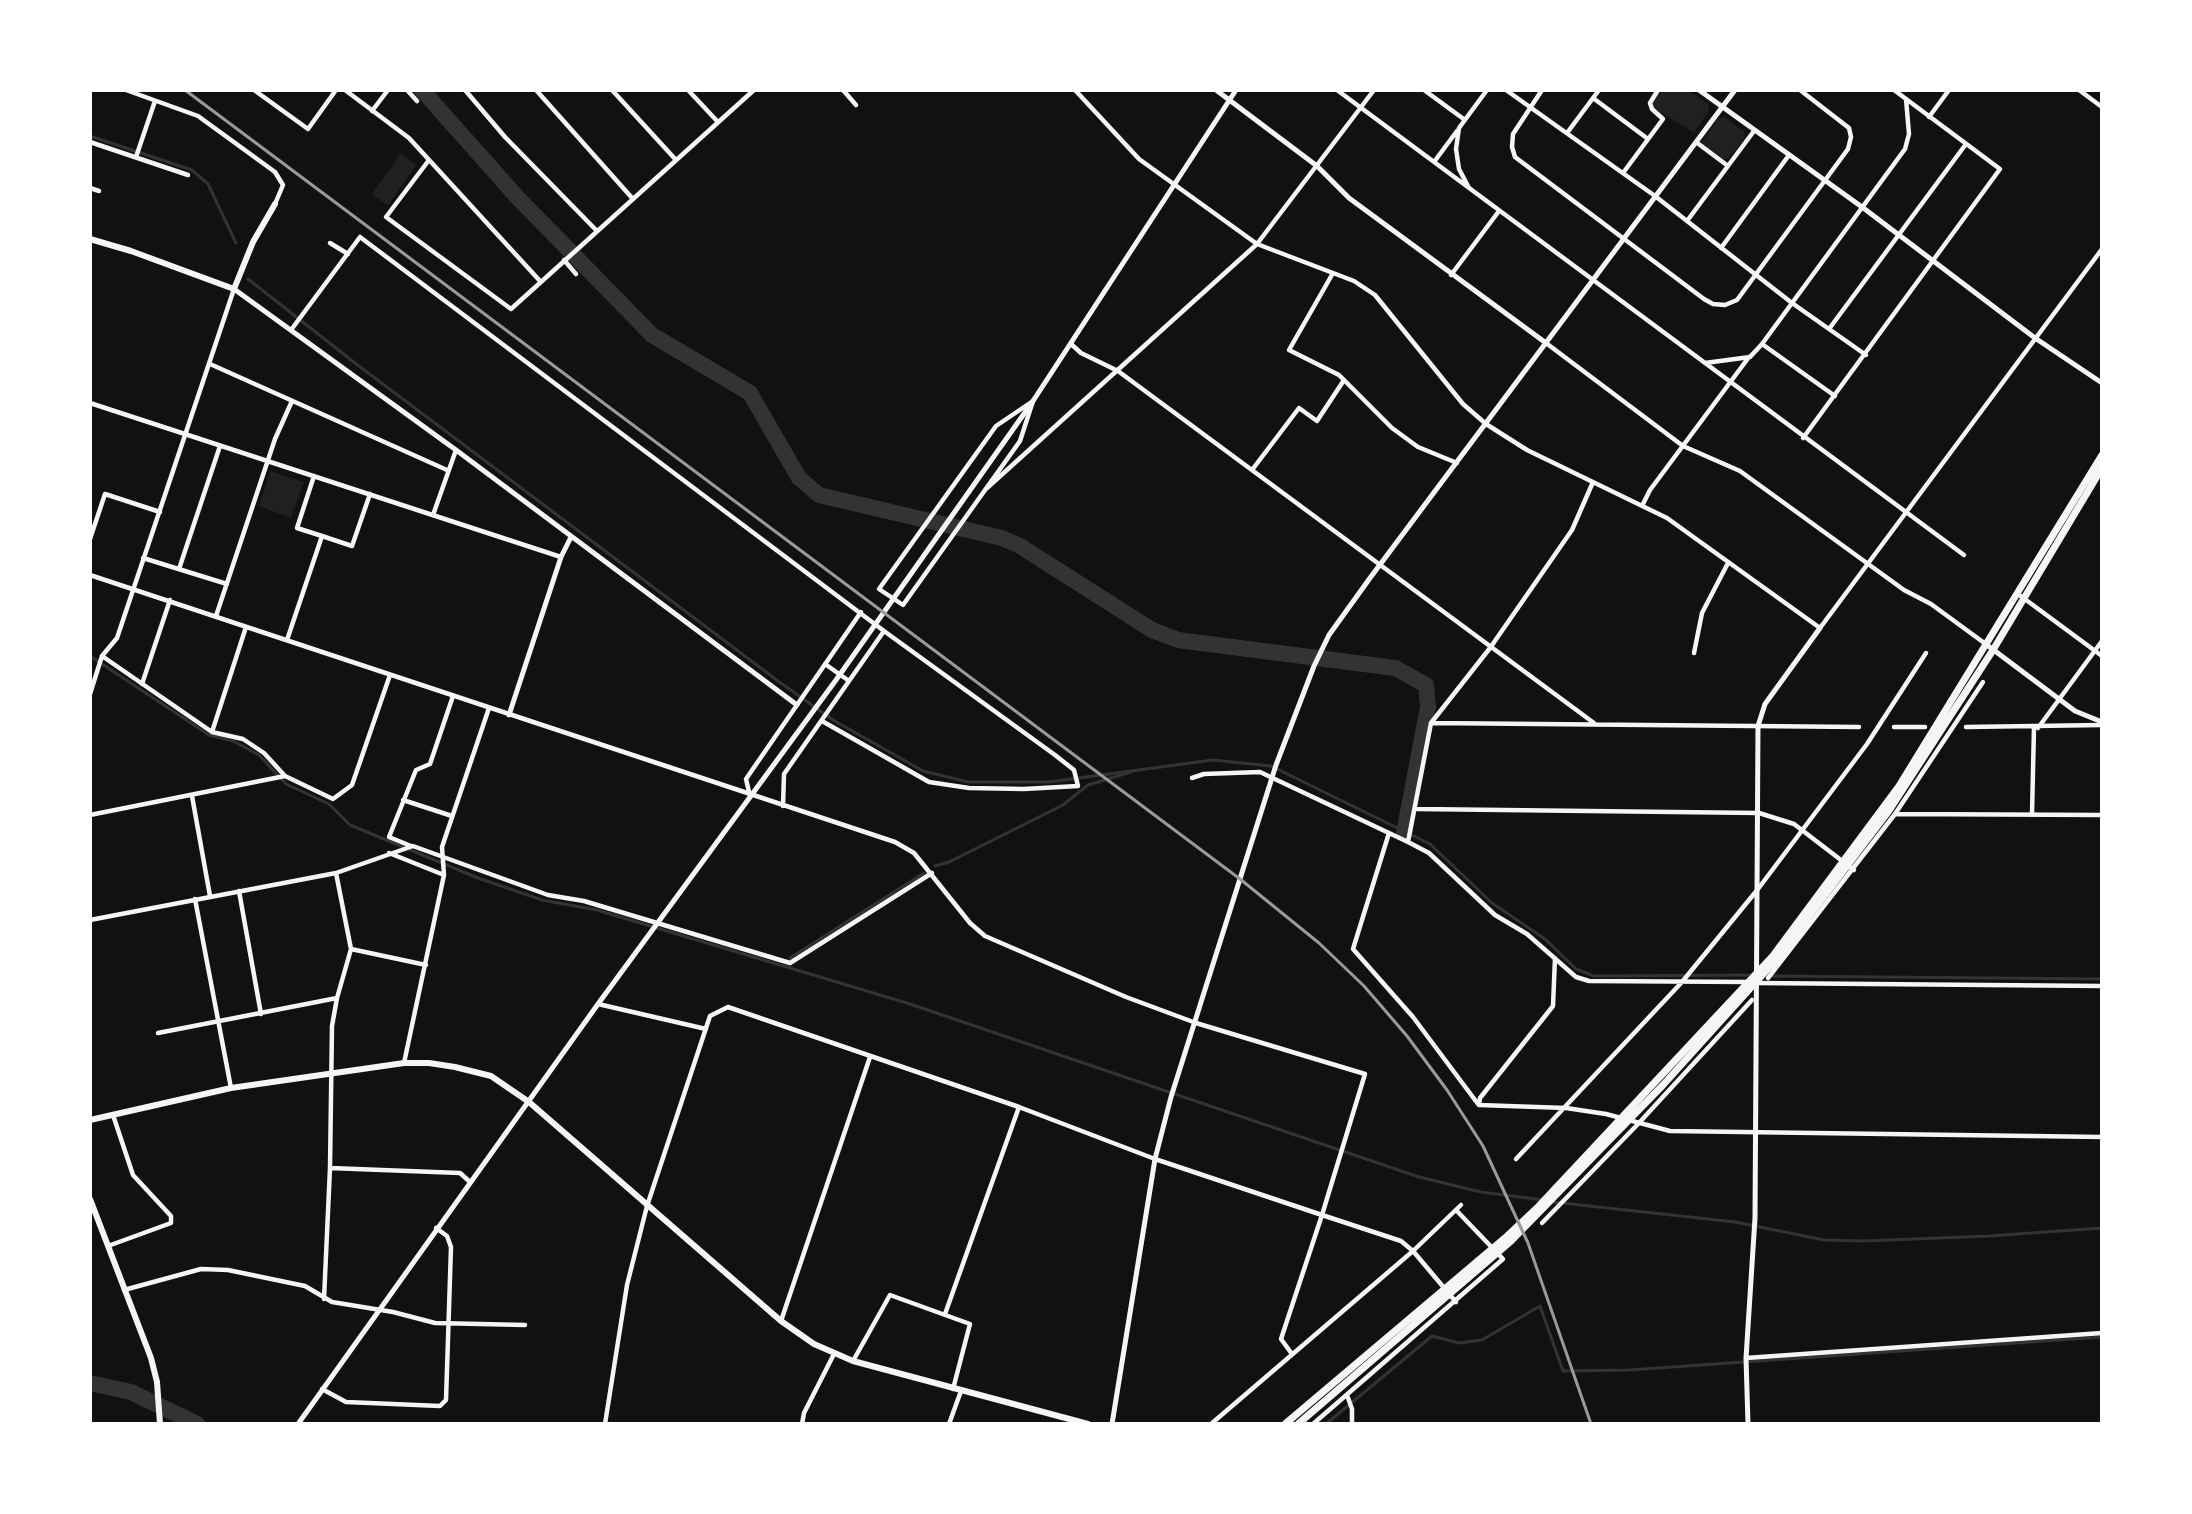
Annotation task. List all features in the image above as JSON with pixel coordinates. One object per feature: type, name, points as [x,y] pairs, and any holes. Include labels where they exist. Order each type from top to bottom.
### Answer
[{"type":"main road","points":[[90,239],[131,251],[234,289],[253,242],[275,204]]},
{"type":"main road","points":[[1298,1424],[1511,1241],[1663,1085],[1776,961],[1857,850],[1990,647],[2102,455]]},
{"type":"main road","points":[[2020,596],[2102,468]]},
{"type":"main road","points":[[1285,1424],[1454,1282],[1539,1206],[1772,957],[1857,850]]},
{"type":"main road","points":[[90,1120],[231,1089],[404,1063],[429,1063],[455,1067],[491,1077],[530,1102],[781,1321],[834,1353],[853,1361],[953,1389],[1088,1424]]},
{"type":"main road","points":[[90,1199],[157,1382],[160,1424]]},
{"type":"street","points":[[126,90],[198,116],[275,172],[283,185],[275,204]]},
{"type":"street","points":[[254,90],[308,129],[336,90]]},
{"type":"street","points":[[345,90],[409,138],[540,281]]},
{"type":"street","points":[[372,111],[388,90]]},
{"type":"street","points":[[407,90],[417,101]]},
{"type":"street","points":[[465,90],[505,137],[597,231]]},
{"type":"street","points":[[536,90],[633,198]]},
{"type":"street","points":[[612,90],[676,160]]},
{"type":"street","points":[[688,90],[718,122]]},
{"type":"street","points":[[429,159],[386,217],[511,309],[754,90]]},
{"type":"street","points":[[843,90],[856,105]]},
{"type":"street","points":[[1075,90],[1139,159],[1257,244],[1354,281],[1375,296],[1463,404],[1486,424],[1527,450],[1666,518],[1820,628]]},
{"type":"street","points":[[1216,90],[1317,166],[1349,198],[1683,447],[1740,471],[1990,647],[2057,699],[2102,724]]},
{"type":"street","points":[[298,1424],[436,1228],[836,680],[1033,401],[1236,90]]},
{"type":"street","points":[[1337,90],[1803,438],[1964,555]]},
{"type":"street","points":[[987,488],[1257,244],[1374,90]]},
{"type":"street","points":[[1424,90],[1465,120]]},
{"type":"street","points":[[1434,162],[1487,90]]},
{"type":"street","points":[[1506,90],[1655,196],[1792,303],[1866,355]]},
{"type":"street","points":[[1542,90],[1513,135],[1512,147],[1515,157],[1713,304],[1725,305],[1737,300],[1848,149],[1851,137],[1849,128],[1838,117],[1800,90]]},
{"type":"street","points":[[1567,133],[1599,90]]},
{"type":"street","points":[[1623,173],[1663,119],[1652,109],[1650,103],[1658,90]]},
{"type":"street","points":[[1699,90],[1862,207],[2036,338],[2102,383]]},
{"type":"street","points":[[1112,1424],[1155,1159],[1171,1097],[1197,1023],[1276,765],[1314,666],[1324,646],[1381,565],[1735,90]]},
{"type":"street","points":[[1803,438],[1934,263],[2000,169],[1894,90]]},
{"type":"street","points":[[1929,117],[1949,90]]},
{"type":"street","points":[[2079,90],[2102,107]]},
{"type":"street","points":[[1593,98],[1648,139]]},
{"type":"street","points":[[1642,506],[1650,489],[1762,344],[1905,149],[1909,134],[1906,99]]},
{"type":"street","points":[[136,158],[155,101]]},
{"type":"street","points":[[1459,128],[1456,149],[1459,169],[1470,190]]},
{"type":"street","points":[[1687,221],[1755,131]]},
{"type":"street","points":[[90,142],[188,175]]},
{"type":"street","points":[[1696,142],[1728,166]]},
{"type":"street","points":[[1829,329],[1966,144]]},
{"type":"street","points":[[1721,248],[1789,155]]},
{"type":"street","points":[[90,188],[99,191]]},
{"type":"street","points":[[1451,275],[1499,211]]},
{"type":"street","points":[[293,327],[360,237],[884,631],[1074,770],[1078,786],[1024,789],[969,788],[929,782],[822,720]]},
{"type":"street","points":[[330,243],[348,254]]},
{"type":"street","points":[[1748,1424],[1746,1358],[1755,1231],[1758,726],[1765,704],[1867,562],[2102,249]]},
{"type":"street","points":[[564,260],[576,274]]},
{"type":"street","points":[[1333,273],[1289,350],[1344,380],[1392,428],[1418,447],[1457,463]]},
{"type":"street","points":[[90,694],[102,658],[117,638],[187,436],[234,289],[293,327],[571,537],[798,704]]},
{"type":"street","points":[[1071,344],[1081,353],[1118,371],[1594,723]]},
{"type":"street","points":[[1762,344],[1835,396]]},
{"type":"street","points":[[1705,363],[1750,357]]},
{"type":"street","points":[[210,364],[447,470]]},
{"type":"street","points":[[1252,470],[1299,408],[1317,421],[1344,380]]},
{"type":"street","points":[[216,616],[268,461],[292,401]]},
{"type":"street","points":[[1033,401],[1020,441],[903,605],[879,589],[996,426],[1033,401]]},
{"type":"street","points":[[90,403],[561,558]]},
{"type":"street","points":[[179,569],[220,446]]},
{"type":"street","points":[[433,515],[447,470],[456,450]]},
{"type":"street","points":[[314,476],[297,528],[352,546],[370,494]]},
{"type":"street","points":[[1409,840],[1417,809],[1431,723],[1490,648],[1572,530],[1593,482]]},
{"type":"street","points":[[90,539],[105,494],[160,512]]},
{"type":"street","points":[[287,640],[322,536]]},
{"type":"street","points":[[509,715],[561,558],[571,537]]},
{"type":"street","points":[[143,558],[227,584]]},
{"type":"street","points":[[1694,653],[1702,613],[1728,562]]},
{"type":"street","points":[[90,575],[750,796],[895,842],[914,854],[932,873],[970,923],[985,936],[1126,997],[1197,1023],[1365,1074],[1281,1339],[1292,1354]]},
{"type":"street","points":[[2020,596],[2102,656]]},
{"type":"street","points":[[142,684],[170,600]]},
{"type":"street","points":[[750,796],[746,778],[861,612]]},
{"type":"street","points":[[212,732],[246,627]]},
{"type":"street","points":[[783,806],[784,774],[884,631]]},
{"type":"street","points":[[2032,815],[2036,728],[2102,641]]},
{"type":"street","points":[[1516,1159],[1682,982],[1758,890],[1867,744],[1926,653]]},
{"type":"street","points":[[102,658],[212,732],[243,739],[264,753],[284,776],[333,799],[352,785],[390,675]]},
{"type":"street","points":[[825,664],[849,681]]},
{"type":"street","points":[[1768,978],[1854,870],[1895,814],[1983,682]]},
{"type":"street","points":[[453,696],[430,764],[416,770],[389,837],[444,860],[548,895],[584,901],[790,963],[932,873]]},
{"type":"street","points":[[404,1063],[444,872],[442,847],[489,708]]},
{"type":"street","points":[[1431,723],[1859,726]]},
{"type":"street","points":[[1966,728],[2036,728],[2102,724]]},
{"type":"street","points":[[1894,727],[1925,727]]},
{"type":"street","points":[[1192,778],[1204,774],[1251,771],[1273,775],[1389,833],[1409,840],[1429,853],[1495,915],[1527,934],[1576,977],[1589,981],[2102,986]]},
{"type":"street","points":[[90,814],[192,796],[284,776]]},
{"type":"street","points":[[192,796],[210,896]]},
{"type":"street","points":[[403,800],[452,816]]},
{"type":"street","points":[[1417,809],[1759,813],[1778,817],[1803,830],[1854,870]]},
{"type":"street","points":[[1895,814],[2102,815]]},
{"type":"street","points":[[1389,833],[1353,949],[1413,1017],[1479,1105]]},
{"type":"street","points":[[90,920],[336,873],[410,847]]},
{"type":"street","points":[[389,853],[444,872]]},
{"type":"street","points":[[324,1299],[330,1168],[332,1026],[351,948],[336,873]]},
{"type":"street","points":[[239,891],[261,1014]]},
{"type":"street","points":[[195,899],[231,1089]]},
{"type":"street","points":[[351,948],[426,965]]},
{"type":"street","points":[[1479,1105],[1480,1098],[1553,1006],[1555,958]]},
{"type":"street","points":[[158,1033],[337,998]]},
{"type":"street","points":[[1542,1223],[1638,1124],[1752,1000]]},
{"type":"street","points":[[598,1004],[706,1029]]},
{"type":"street","points":[[605,1424],[627,1285],[647,1206],[710,1016],[728,1007],[1018,1107],[1155,1159],[1401,1241],[1413,1251],[1456,1302]]},
{"type":"street","points":[[781,1321],[870,1057]]},
{"type":"street","points":[[1479,1105],[1566,1108],[1606,1114],[1670,1131],[2102,1137]]},
{"type":"street","points":[[945,1314],[1018,1107]]},
{"type":"street","points":[[108,1246],[171,1223],[171,1216],[133,1175],[113,1114]]},
{"type":"street","points":[[330,1168],[460,1173],[470,1182]]},
{"type":"street","points":[[1211,1424],[1413,1251],[1461,1205]]},
{"type":"street","points":[[1313,1424],[1456,1302],[1503,1258],[1456,1210]]},
{"type":"street","points":[[322,1389],[346,1402],[440,1406],[447,1395],[452,1247],[447,1236],[436,1228]]},
{"type":"street","points":[[124,1290],[201,1269],[268,1277],[304,1286],[324,1299],[448,1324],[525,1325]]},
{"type":"street","points":[[853,1361],[890,1295],[970,1324],[953,1389]]},
{"type":"street","points":[[1746,1358],[2102,1333]]},
{"type":"street","points":[[802,1424],[804,1413],[834,1353]]},
{"type":"street","points":[[949,1424],[961,1391]]},
{"type":"street","points":[[1347,1395],[1352,1408],[1352,1424]]},
{"type":"shaded area","points":[[1663,90],[1688,90],[1708,104],[1709,111],[1694,133],[1653,107],[1653,101]]},
{"type":"shaded area","points":[[1724,117],[1744,131],[1745,138],[1728,159],[1723,159],[1701,143],[1718,119]]},
{"type":"shaded area","points":[[401,153],[416,165],[388,206],[372,194]]},
{"type":"shaded area","points":[[270,471],[304,482],[291,518],[259,506]]},
{"type":"waterway","points":[[422,90],[518,198],[652,335],[750,393],[799,478],[819,495],[1002,538],[1020,546],[1152,630],[1178,640],[1395,668],[1426,685],[1428,707],[1404,833]]},
{"type":"waterway","points":[[90,136],[192,170],[208,184],[236,243]]},
{"type":"waterway","points":[[248,279],[355,363],[778,681],[833,720],[923,771],[968,782],[1049,782],[1213,760],[1271,766],[1430,844],[1492,903],[1545,939],[1576,969],[1594,976],[1752,975]]},
{"type":"waterway","points":[[90,656],[209,735],[233,741],[259,755],[286,784],[329,804],[350,825],[478,878],[542,900],[597,910],[910,1004],[1419,1177],[1481,1192],[1543,1200]]},
{"type":"waterway","points":[[935,866],[949,862],[1063,805],[1088,785],[1131,772]]},
{"type":"waterway","points":[[790,958],[924,873]]},
{"type":"waterway","points":[[1770,976],[2102,979]]},
{"type":"waterway","points":[[1553,1202],[1735,1222],[1824,1240],[1864,1241],[1990,1236],[2102,1228]]},
{"type":"waterway","points":[[1326,1424],[1432,1336],[1459,1343],[1482,1340],[1540,1306],[1563,1371],[1629,1370],[2102,1337]]},
{"type":"waterway","points":[[90,1383],[131,1392],[197,1424]]},
{"type":"railway","points":[[185,90],[1240,879],[1319,943],[1364,986],[1407,1036],[1447,1090],[1483,1146],[1528,1243],[1591,1424]]}]
